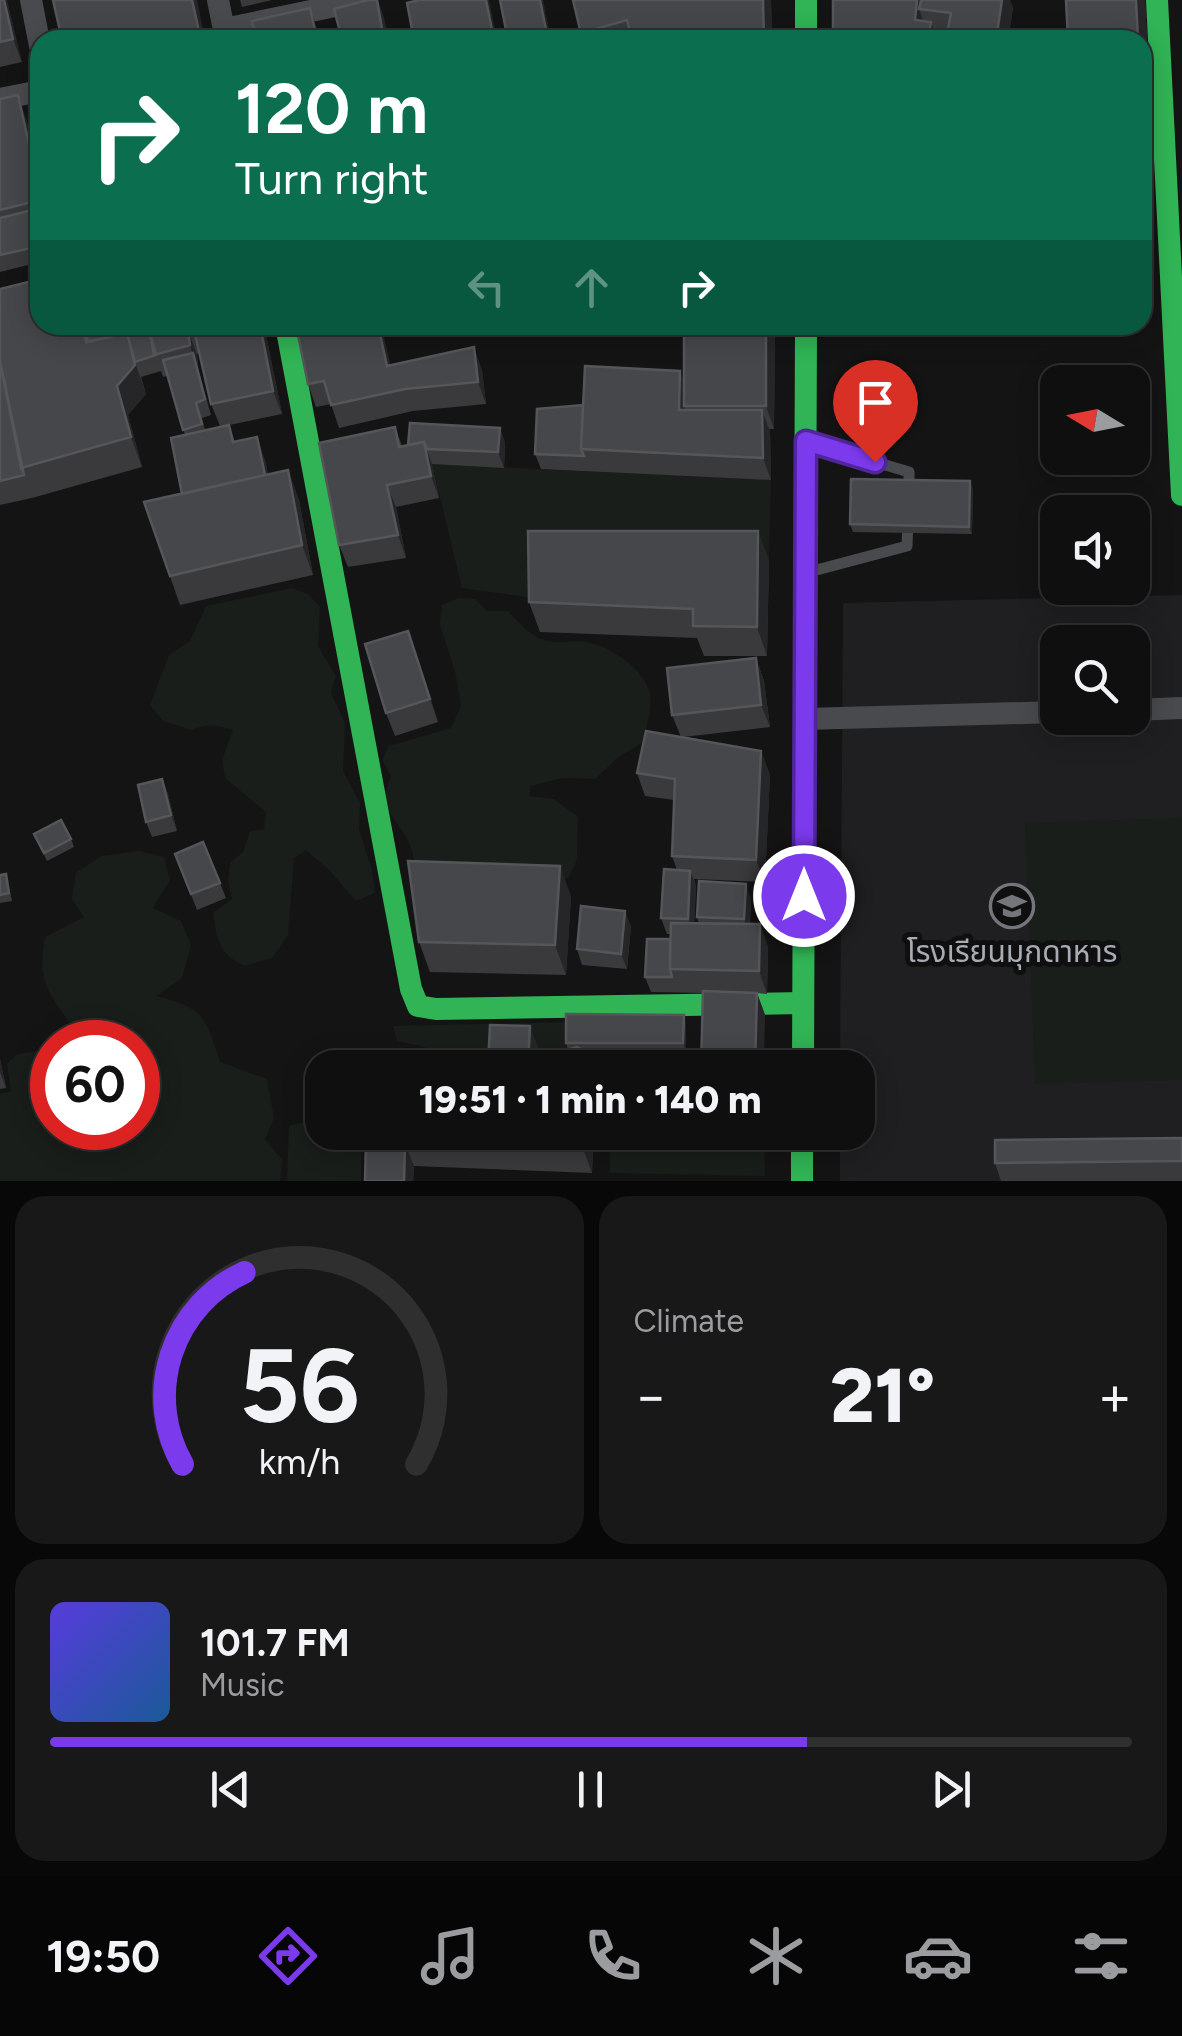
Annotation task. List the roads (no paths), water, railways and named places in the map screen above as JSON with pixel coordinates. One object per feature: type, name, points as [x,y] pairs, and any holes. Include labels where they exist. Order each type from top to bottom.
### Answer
[{"type":"street","points":[[31,0],[37,30]]},
{"type":"street","points":[[218,0],[224,30]]},
{"type":"street","points":[[241,30],[364,0]]},
{"type":"street","points":[[806,0],[806,30]]},
{"type":"street","points":[[1157,0],[1182,496]]},
{"type":"street","points":[[0,99],[30,92]]},
{"type":"street","points":[[288,335],[411,989],[418,1006],[436,1009],[803,1002]]},
{"type":"street","points":[[803,1050],[806,335]]},
{"type":"street","points":[[1150,709],[1182,708]]},
{"type":"street","points":[[805,719],[1040,712]]},
{"type":"street","points":[[802,1150],[802,1181]]},
{"type":"lane","points":[[806,441],[909,472],[907,546],[806,573]]},
{"type":"place","name":"โรงเรียนมุกดาหาร","points":[[1012,906]]}]
